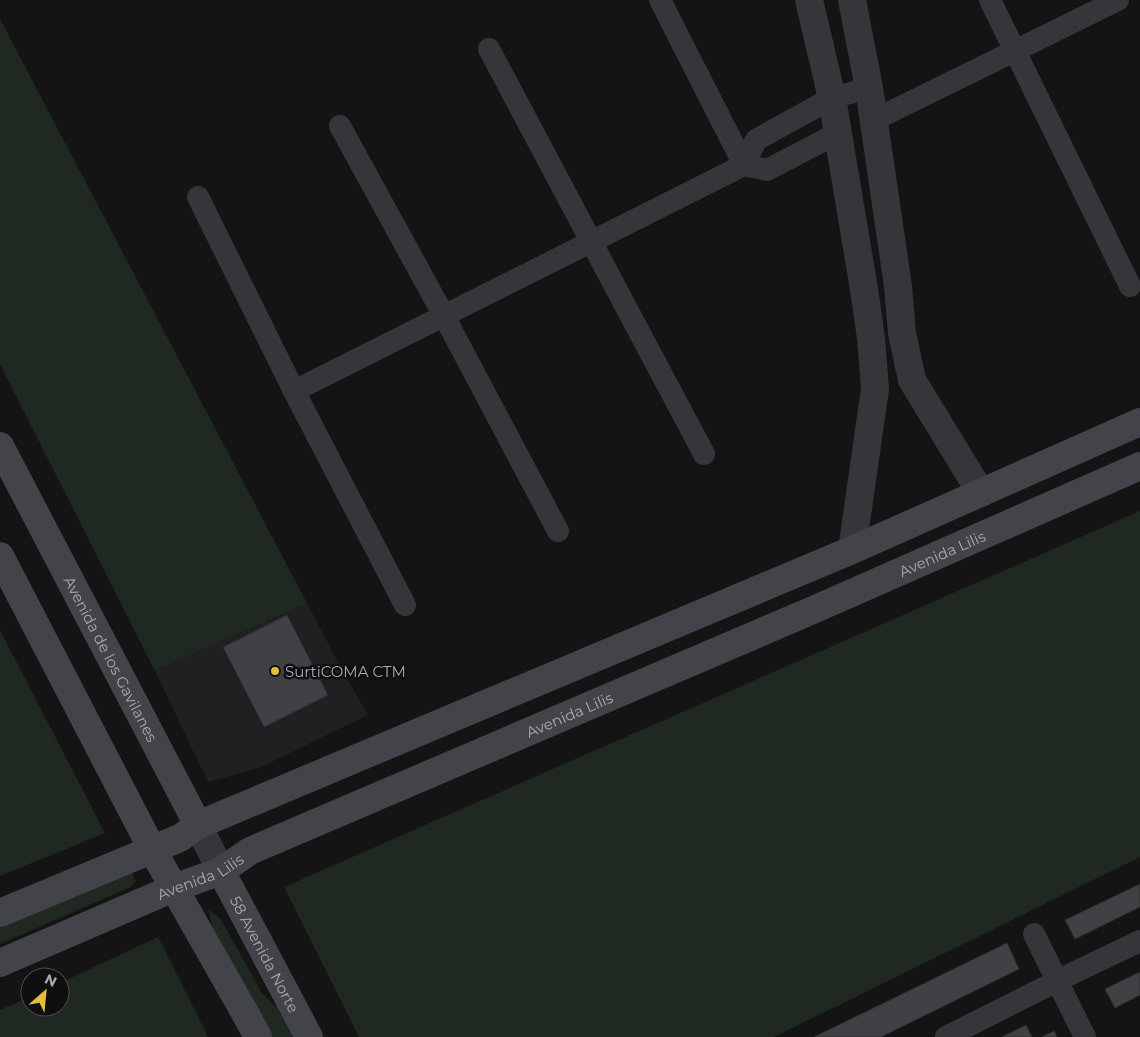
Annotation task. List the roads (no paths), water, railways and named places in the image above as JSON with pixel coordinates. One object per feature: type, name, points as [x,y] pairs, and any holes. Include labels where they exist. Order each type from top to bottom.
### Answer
[{"type":"main road","points":[[0,913],[180,838],[198,825],[852,550],[1140,422]]},
{"type":"main road","name":"Avenida de los Gavilanes","points":[[0,446],[198,825]]},
{"type":"main road","name":"Avenida Lilis","points":[[0,963],[174,888],[221,871],[250,851],[813,610],[1140,466]]},
{"type":"main road","points":[[0,556],[152,849],[258,1037]]},
{"type":"main road","points":[[798,572],[813,610]]},
{"type":"main road","name":"58 Avenida Norte","points":[[221,871],[309,1037]]},
{"type":"street","points":[[660,0],[744,165]]},
{"type":"street","points":[[809,0],[832,98],[872,338],[875,389],[852,550]]},
{"type":"street","points":[[852,0],[869,88],[898,286],[902,333],[912,380],[981,493]]},
{"type":"street","points":[[990,0],[1130,286]]},
{"type":"street","points":[[874,120],[1118,0]]},
{"type":"street","points":[[489,49],[704,454]]},
{"type":"street","points":[[294,391],[744,165],[756,140],[832,98],[869,88]]},
{"type":"street","points":[[340,126],[444,316],[558,531]]},
{"type":"street","points":[[744,165],[767,170],[838,133]]},
{"type":"street","points":[[198,197],[294,391],[405,605]]},
{"type":"street","points":[[875,389],[912,380]]},
{"type":"street","name":"Avenida de los Gavilanes","points":[[198,825],[221,871]]},
{"type":"street","points":[[1034,934],[1056,982],[1085,1037]]},
{"type":"street","points":[[946,1037],[1140,941]]},
{"type":"place","name":"SurtiCOMA CTM","points":[[275,671]]}]
